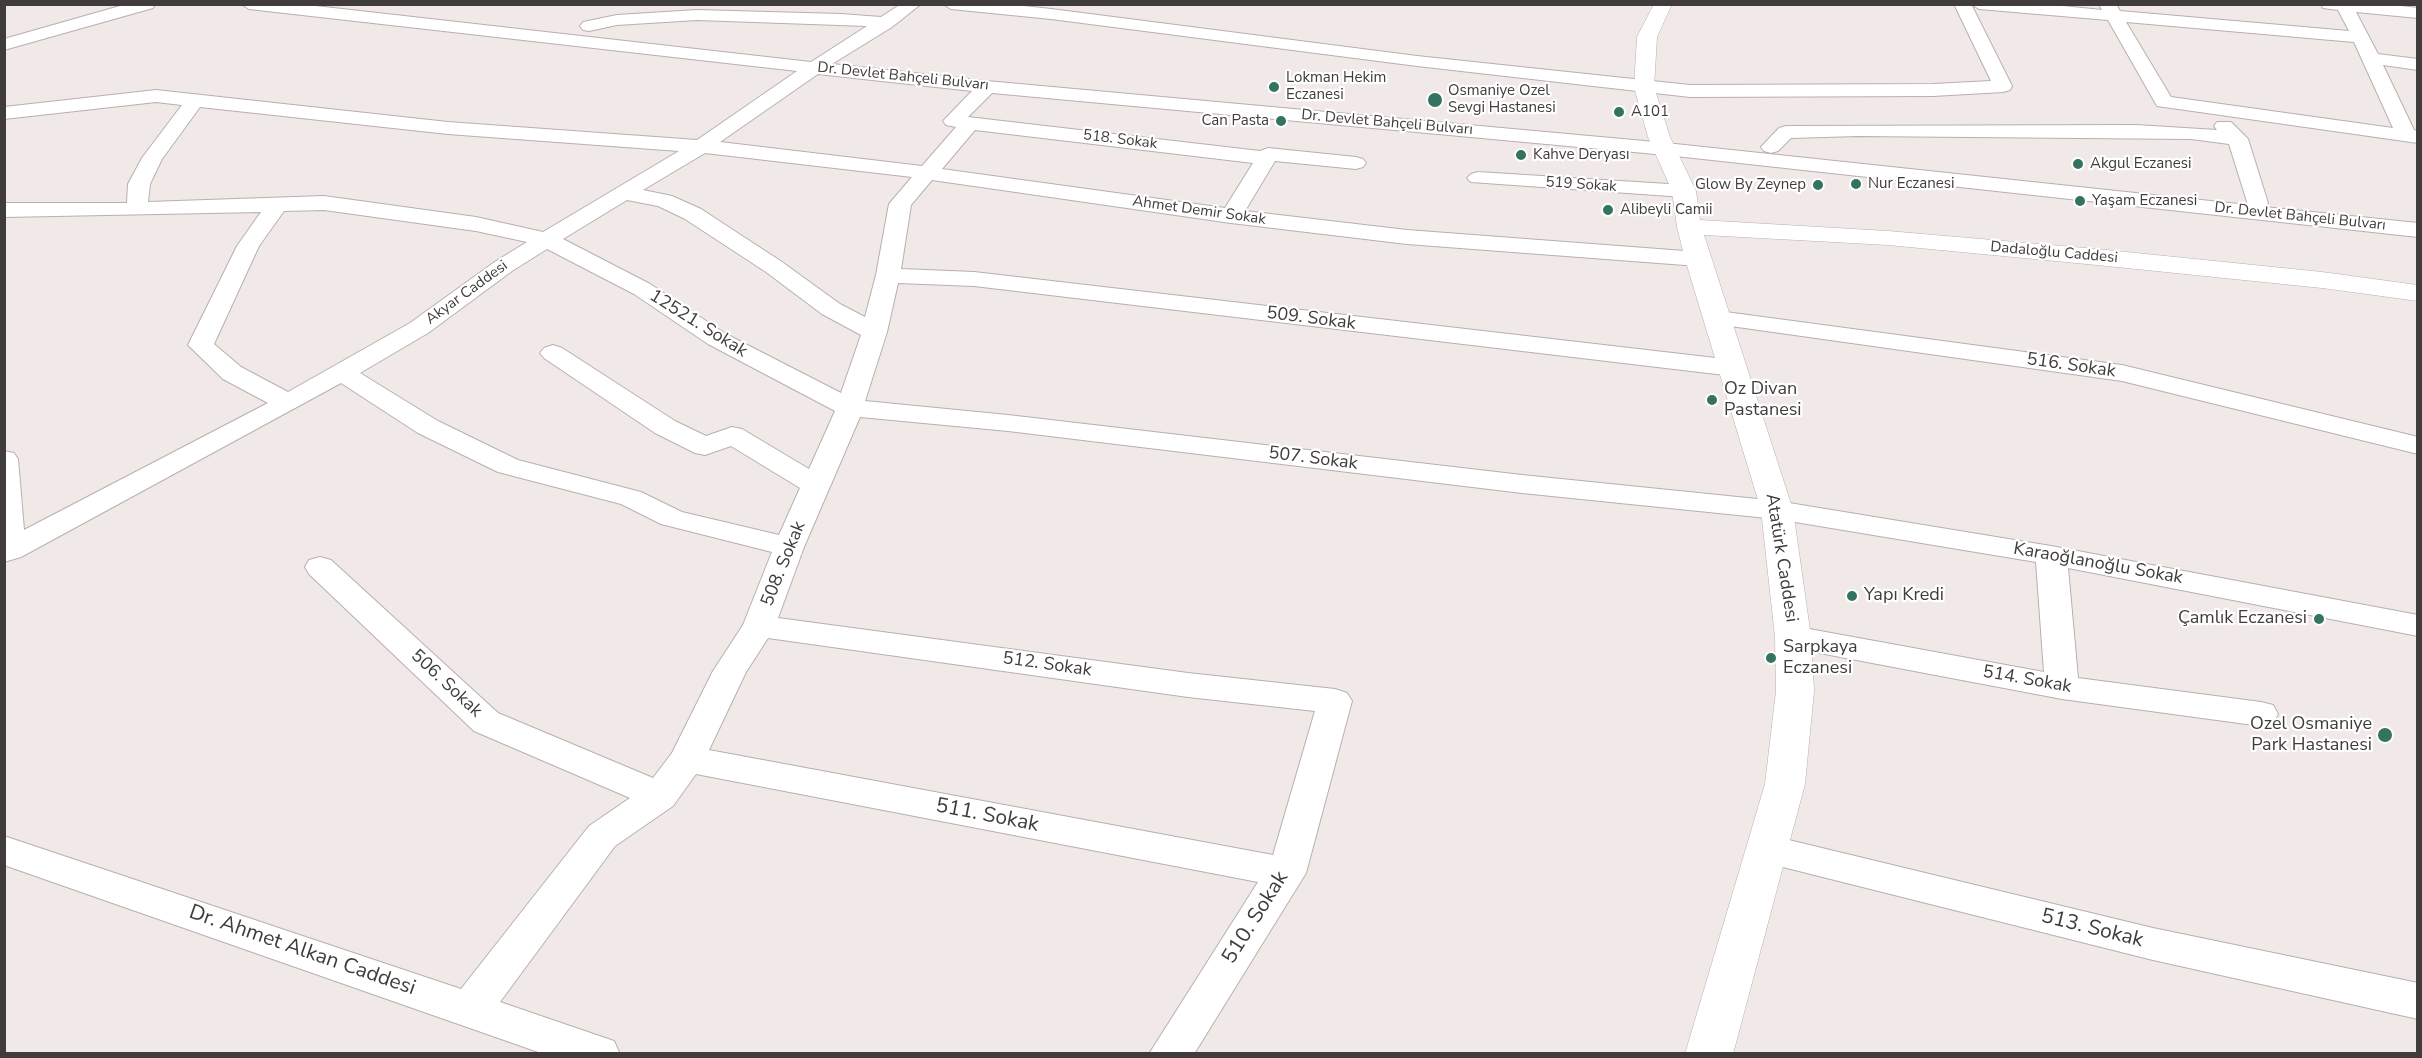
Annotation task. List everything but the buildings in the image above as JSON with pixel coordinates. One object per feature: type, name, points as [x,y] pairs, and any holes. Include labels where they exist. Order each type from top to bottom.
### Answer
[{"type":"street","points":[[4,45],[147,4]]},
{"type":"street","name":"Dr. Devlet Bahçeli Bulvarı","points":[[249,4],[353,10],[824,63],[1663,143],[2418,230]]},
{"type":"street","points":[[388,9],[412,4]]},
{"type":"street","name":"Akyar Caddesi","points":[[7,552],[288,403],[419,328],[504,266],[701,146],[912,4]]},
{"type":"street","points":[[951,4],[1055,9],[1690,92],[1933,90],[2003,86],[1962,4]]},
{"type":"street","name":"Atatürk Caddesi","points":[[1663,4],[1647,37],[1644,87],[1663,143],[1684,191],[1689,227],[1698,260],[1777,510],[1793,637],[1795,692],[1785,784],[1709,1053]]},
{"type":"street","points":[[1979,4],[2111,11],[2356,36]]},
{"type":"street","points":[[2312,4],[2356,36]]},
{"type":"street","points":[[2412,136],[2356,36],[2344,6],[2418,13]]},
{"type":"street","name":"Dr. Devlet Bahçeli Bulvarı","points":[[353,10],[388,9],[589,26],[987,87],[1663,143],[1770,147],[2257,203],[2418,219]]},
{"type":"street","points":[[2111,11],[2164,102],[2412,136]]},
{"type":"street","points":[[589,26],[616,20],[697,15],[841,19],[886,23]]},
{"type":"street","points":[[2370,58],[2418,65]]},
{"type":"street","points":[[970,123],[953,122],[987,87]]},
{"type":"street","name":"Ahmet Demir Sokak","points":[[4,113],[156,96],[448,128],[701,146],[927,173],[1231,216],[1407,237],[1698,260]]},
{"type":"street","points":[[137,209],[139,184],[152,158],[195,100]]},
{"type":"street","points":[[2208,108],[2238,139],[2257,203]]},
{"type":"street","name":"518. Sokak","points":[[970,123],[1267,156],[1356,163]]},
{"type":"street","name":"508. Sokak","points":[[470,1009],[602,836],[660,796],[687,759],[730,671],[759,626],[789,547],[849,408],[874,332],[888,275],[900,204],[970,123]]},
{"type":"street","points":[[1770,147],[1786,132],[1858,130],[2136,131],[2191,133],[2238,139]]},
{"type":"street","points":[[1231,216],[1267,156]]},
{"type":"street","name":"519 Sokak","points":[[1478,178],[1684,191]]},
{"type":"street","points":[[624,193],[664,201],[693,214],[774,267],[831,309],[874,332]]},
{"type":"street","points":[[278,204],[248,246],[201,345],[232,373],[288,403]]},
{"type":"street","name":"12521. Sokak","points":[[4,210],[336,204],[476,224],[547,240],[642,290],[717,339],[849,408]]},
{"type":"street","name":"Dadaloğlu Caddesi","points":[[1689,227],[1888,238],[2322,280],[2418,293]]},
{"type":"street","name":"509. Sokak","points":[[888,275],[974,279],[1733,368]]},
{"type":"street","name":"516. Sokak","points":[[1718,318],[2122,373],[2418,446]]},
{"type":"street","points":[[553,353],[665,428],[705,447],[732,435],[816,485]]},
{"type":"street","points":[[342,372],[428,427],[508,466],[631,498],[672,518],[789,547]]},
{"type":"street","name":"507. Sokak","points":[[849,408],[1008,423],[1534,485],[1777,510]]},
{"type":"street","points":[[4,459],[7,552]]},
{"type":"street","name":"Karaoğlanoğlu Sokak","points":[[1777,510],[2051,555],[2418,626]]},
{"type":"street","points":[[2051,555],[2062,687]]},
{"type":"street","name":"506. Sokak","points":[[320,567],[486,722],[660,796]]},
{"type":"street","name":"512. Sokak","points":[[759,626],[1188,685],[1335,701]]},
{"type":"street","name":"514. Sokak","points":[[1793,637],[2062,687],[2261,714]]},
{"type":"street","name":"510. Sokak","points":[[1170,1053],[1266,902],[1287,873],[1335,701]]},
{"type":"street","name":"511. Sokak","points":[[687,759],[1287,873]]},
{"type":"street","name":"Dr. Ahmet Alkan Caddesi","points":[[4,850],[598,1053]]},
{"type":"street","name":"513. Sokak","points":[[1768,850],[2141,941],[2418,1001]]},
{"type":"place","name":"Lokman Hekim Eczanesi","points":[[1274,87]]},
{"type":"place","name":"Osmaniye Ozel Sevgi Hastanesi","points":[[1435,100]]},
{"type":"place","name":"A101","points":[[1619,112]]},
{"type":"place","name":"Can Pasta","points":[[1281,121]]},
{"type":"place","name":"Kahve Deryası","points":[[1521,155]]},
{"type":"place","name":"Akgul Eczanesi","points":[[2078,164]]},
{"type":"place","name":"Nur Eczanesi","points":[[1856,184]]},
{"type":"place","name":"Glow By Zeynep","points":[[1818,185]]},
{"type":"place","name":"Yaşam Eczanesi","points":[[2080,201]]},
{"type":"place","name":"Alibeyli Camii","points":[[1608,210]]},
{"type":"place","name":"Oz Divan Pastanesi","points":[[1712,400]]},
{"type":"place","name":"Yapı Kredi","points":[[1852,596]]},
{"type":"place","name":"Çamlık Eczanesi","points":[[2319,619]]},
{"type":"place","name":"Sarpkaya Eczanesi","points":[[1771,658]]},
{"type":"place","name":"Ozel Osmaniye Park Hastanesi","points":[[2385,735]]}]
